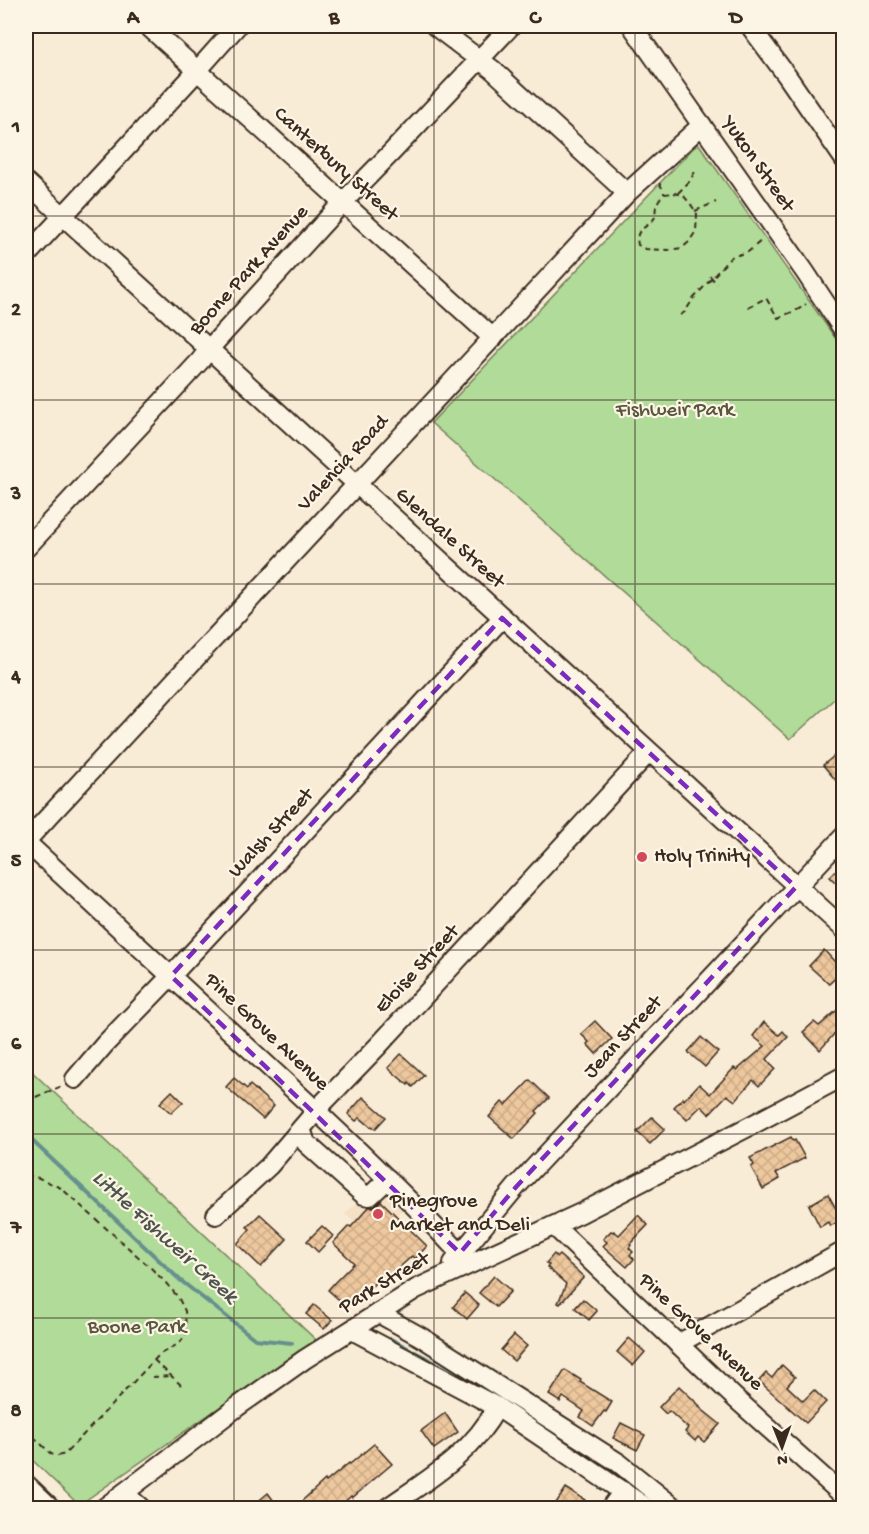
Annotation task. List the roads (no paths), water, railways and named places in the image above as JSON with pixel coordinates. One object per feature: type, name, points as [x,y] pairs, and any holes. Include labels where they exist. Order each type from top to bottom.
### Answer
[{"type":"street","name":"Canterbury Street","points":[[148,26],[493,338]]},
{"type":"street","points":[[26,256],[237,26]]},
{"type":"street","points":[[435,26],[480,59],[627,193]]},
{"type":"street","name":"Boone Park Avenue","points":[[26,548],[200,361],[343,202],[511,26]]},
{"type":"street","name":"Yukon Street","points":[[632,26],[843,331]]},
{"type":"street","points":[[750,26],[843,159]]},
{"type":"street","name":"Valencia Road","points":[[26,841],[627,193],[702,125]]},
{"type":"street","name":"Glendale Street","points":[[26,182],[843,929]]},
{"type":"street","name":"Walsh Street","points":[[75,1079],[502,618]]},
{"type":"street","name":"Eloise Street","points":[[216,1215],[269,1166],[316,1111],[650,752]]},
{"type":"street","name":"Jean Street","points":[[465,1258],[516,1187],[843,836]]},
{"type":"street","name":"Pine Grove Avenue","points":[[26,841],[388,1179],[465,1258]]},
{"type":"street","name":"Park Street","points":[[104,1509],[237,1407],[305,1359],[416,1289],[442,1276],[465,1258],[554,1226],[843,1076]]},
{"type":"street","points":[[301,1129],[306,1143],[364,1195],[370,1196],[388,1179]]},
{"type":"street","name":"Pine Grove Avenue","points":[[554,1226],[843,1496]]},
{"type":"street","points":[[678,1344],[843,1251]]},
{"type":"street","points":[[378,1313],[421,1337],[619,1463],[675,1509]]},
{"type":"street","points":[[352,1330],[497,1407],[647,1509]]},
{"type":"street","points":[[387,1509],[456,1459],[476,1438],[497,1407]]},
{"type":"street","points":[[26,1484],[51,1509]]},
{"type":"street","points":[[611,1509],[623,1491]]},
{"type":"street","points":[[124,1493],[141,1509]]},
{"type":"waterway","name":"Little Fishweir Creek","points":[[26,1135],[180,1280],[255,1339],[292,1343]]},
{"type":"waterway","name":"Little Fishweir Creek","points":[[391,1339],[495,1395]]},
{"type":"waterway","name":"Little Fishweir Creek","points":[[514,1407],[638,1489]]},
{"type":"place","name":"Holy Trinity","points":[[642,857]]},
{"type":"place","name":"Pinegrove Market and Deli","points":[[378,1214]]},
{"type":"park label","name":"Fishweir Park","points":[[675,411]]},
{"type":"park label","name":"Boone Park","points":[[137,1328]]}]
